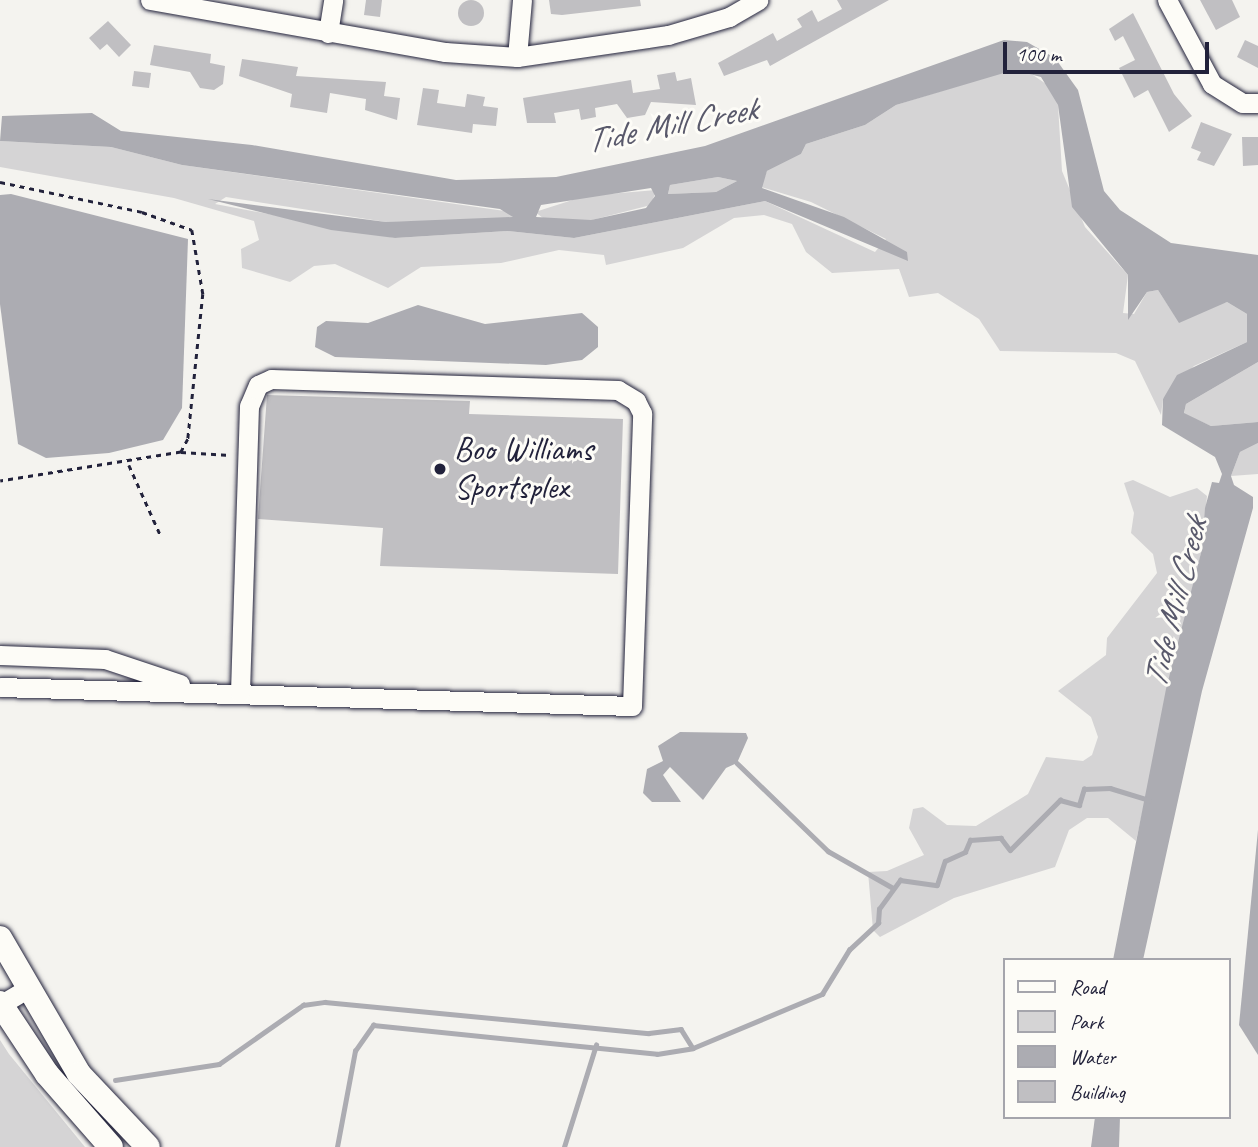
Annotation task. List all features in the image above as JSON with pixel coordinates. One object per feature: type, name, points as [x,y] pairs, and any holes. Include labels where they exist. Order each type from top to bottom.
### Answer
[{"type":"main road","points":[[0,938],[27,989],[79,1074],[148,1147]]},
{"type":"main road","points":[[0,1004],[58,1087],[111,1147]]},
{"type":"street","points":[[328,33],[333,0]]},
{"type":"street","points":[[517,57],[522,0]]},
{"type":"street","points":[[158,3],[328,33],[517,57],[668,35],[729,17],[758,0]]},
{"type":"street","points":[[1167,0],[1212,84],[1243,103],[1258,103]]},
{"type":"street","points":[[0,687],[632,706],[642,413],[631,396],[618,390],[271,379],[250,395],[240,693]]},
{"type":"street","points":[[0,655],[105,659],[211,692]]},
{"type":"street","points":[[0,1004],[27,989]]},
{"type":"path","points":[[0,182],[142,212],[192,230],[203,294],[188,439],[181,452]]},
{"type":"path","points":[[0,481],[129,466],[181,452],[247,456]]},
{"type":"path","points":[[129,466],[160,534]]},
{"type":"green space","points":[[1027,71],[1052,88],[1058,105],[1062,171],[1085,227],[1128,275],[1123,313],[1134,314],[1147,292],[1158,290],[1175,316],[1227,302],[1247,314],[1247,342],[1194,366],[1163,399],[1161,415],[1135,361],[1116,353],[1000,351],[979,319],[938,293],[909,297],[899,269],[832,273],[806,252],[792,224],[764,215],[734,218],[683,248],[606,265],[604,255],[559,250],[501,263],[421,267],[388,288],[335,264],[314,266],[290,282],[242,268],[241,249],[259,240],[254,221],[174,198],[0,167],[0,141],[111,147],[182,165],[512,212],[513,218],[494,220],[386,222],[226,197],[215,204],[395,238],[507,231],[574,238],[765,201],[875,252],[886,239],[811,202],[761,187],[767,171],[801,154],[806,144],[865,125],[896,105],[1000,73]]},
{"type":"green space","points":[[718,177],[737,181],[716,192],[668,194],[670,185]]},
{"type":"green space","points":[[656,190],[651,205],[592,220],[547,221],[535,212],[585,196]]},
{"type":"green space","points":[[1258,362],[1258,422],[1211,426],[1184,414],[1186,404]]},
{"type":"green space","points":[[1258,443],[1258,474],[1231,476],[1240,452]]},
{"type":"green space","points":[[1133,480],[1170,497],[1197,488],[1207,496],[1202,549],[1136,841],[1108,818],[1087,818],[1069,830],[1055,867],[954,898],[880,937],[873,930],[868,872],[887,871],[924,855],[909,828],[913,809],[923,807],[947,825],[976,826],[1028,794],[1046,757],[1083,761],[1092,755],[1098,737],[1091,717],[1058,691],[1106,655],[1107,638],[1157,573],[1153,554],[1131,533],[1134,513],[1124,483]]},
{"type":"green space","points":[[0,1040],[9,1054],[85,1147],[0,1147]]},
{"type":"water","points":[[1004,40],[1027,42],[1055,58],[1078,90],[1104,191],[1120,210],[1171,243],[1258,255],[1258,362],[1186,404],[1184,413],[1211,426],[1258,422],[1258,443],[1240,452],[1231,476],[1234,485],[1253,497],[1253,508],[1202,691],[1143,958],[1113,958],[1166,689],[1202,549],[1205,508],[1212,482],[1219,483],[1222,474],[1215,457],[1162,425],[1163,399],[1177,375],[1247,342],[1247,314],[1227,302],[1179,323],[1158,290],[1147,292],[1128,320],[1128,275],[1072,207],[1058,105],[1041,77],[1014,70],[896,105],[865,125],[806,144],[801,154],[767,171],[762,188],[844,217],[907,252],[908,261],[765,201],[574,238],[507,231],[395,238],[331,230],[208,199],[386,222],[513,217],[500,209],[182,165],[111,147],[0,141],[2,116],[92,113],[121,131],[252,145],[456,180],[556,177],[705,146]],"holes":[[[718,177],[737,181],[716,192],[668,194],[670,185]],[[651,188],[655,196],[646,208],[591,220],[536,217],[541,205]]]},
{"type":"water","points":[[11,194],[188,239],[182,408],[163,440],[109,453],[46,458],[18,444],[0,304],[0,195]]},
{"type":"water","points":[[418,305],[485,324],[582,313],[598,327],[598,347],[582,360],[546,365],[335,357],[315,347],[317,327],[326,321],[368,323]]},
{"type":"water","points":[[680,732],[746,733],[748,738],[737,763],[726,768],[703,800],[670,767],[663,775],[681,802],[652,802],[643,793],[647,769],[663,761],[658,746]]},
{"type":"water","points":[[1258,830],[1258,1055],[1239,1025]]},
{"type":"water","points":[[1095,1119],[1120,1119],[1119,1147],[1091,1147]]},
{"type":"building","points":[[366,0],[382,0],[380,17],[364,15]]},
{"type":"building","points":[[471,0],[480,4],[484,13],[480,22],[471,26],[462,22],[458,13],[462,4]]},
{"type":"building","points":[[549,0],[640,0],[641,6],[562,15],[551,14]]},
{"type":"building","points":[[837,0],[889,0],[770,66],[767,60],[724,76],[718,63],[773,33],[777,41],[802,27],[797,19],[812,10],[818,22],[842,9]]},
{"type":"building","points":[[1200,0],[1232,0],[1240,17],[1216,30]]},
{"type":"building","points":[[1133,13],[1174,94],[1192,116],[1169,132],[1148,90],[1134,98],[1119,68],[1135,60],[1123,36],[1115,41],[1109,29]]},
{"type":"building","points":[[108,21],[131,45],[119,57],[107,44],[100,50],[89,38]]},
{"type":"building","points":[[1245,40],[1258,46],[1258,68],[1237,57]]},
{"type":"building","points":[[154,45],[211,54],[210,63],[225,66],[223,84],[214,90],[200,88],[190,72],[150,65]]},
{"type":"building","points":[[242,59],[298,67],[296,76],[386,82],[384,96],[400,98],[397,120],[365,110],[366,99],[330,93],[327,113],[290,107],[292,94],[239,76]]},
{"type":"building","points":[[134,71],[151,73],[149,88],[132,86]]},
{"type":"building","points":[[675,72],[677,81],[691,78],[696,105],[651,102],[645,115],[627,118],[617,104],[595,108],[596,117],[581,120],[579,109],[554,113],[556,123],[527,123],[523,98],[631,80],[633,93],[660,89],[657,75]]},
{"type":"building","points":[[423,88],[439,90],[437,103],[465,107],[467,94],[485,97],[483,106],[498,108],[496,126],[473,124],[472,133],[417,125]]},
{"type":"building","points":[[1201,122],[1232,134],[1214,166],[1197,160],[1201,152],[1191,148]]},
{"type":"building","points":[[1242,137],[1258,137],[1258,165],[1243,166]]},
{"type":"building","name":"Boo Williams Sportsplex","points":[[267,395],[470,401],[469,414],[623,419],[618,574],[380,566],[383,528],[258,519]]},
{"type":"waterway","points":[[737,763],[828,851],[893,888]]},
{"type":"waterway","points":[[337,1147],[355,1051],[373,1025],[657,1054],[693,1048],[822,994],[849,950],[878,923],[879,909],[900,880],[937,885],[945,861],[965,852],[970,840],[1001,838],[1010,850],[1060,800],[1079,805],[1084,789],[1110,788],[1149,800]]},
{"type":"waterway","points":[[115,1080],[219,1064],[303,1005],[325,1002],[649,1033],[681,1029],[693,1048]]},
{"type":"waterway","points":[[564,1147],[596,1045]]},
{"type":"place","name":"Boo Williams Sportsplex","points":[[440,469]]},
{"type":"water label","name":"Tide Mill Creek","points":[[671,125]]},
{"type":"water label","name":"Tide Mill Creek","points":[[1175,603]]}]
